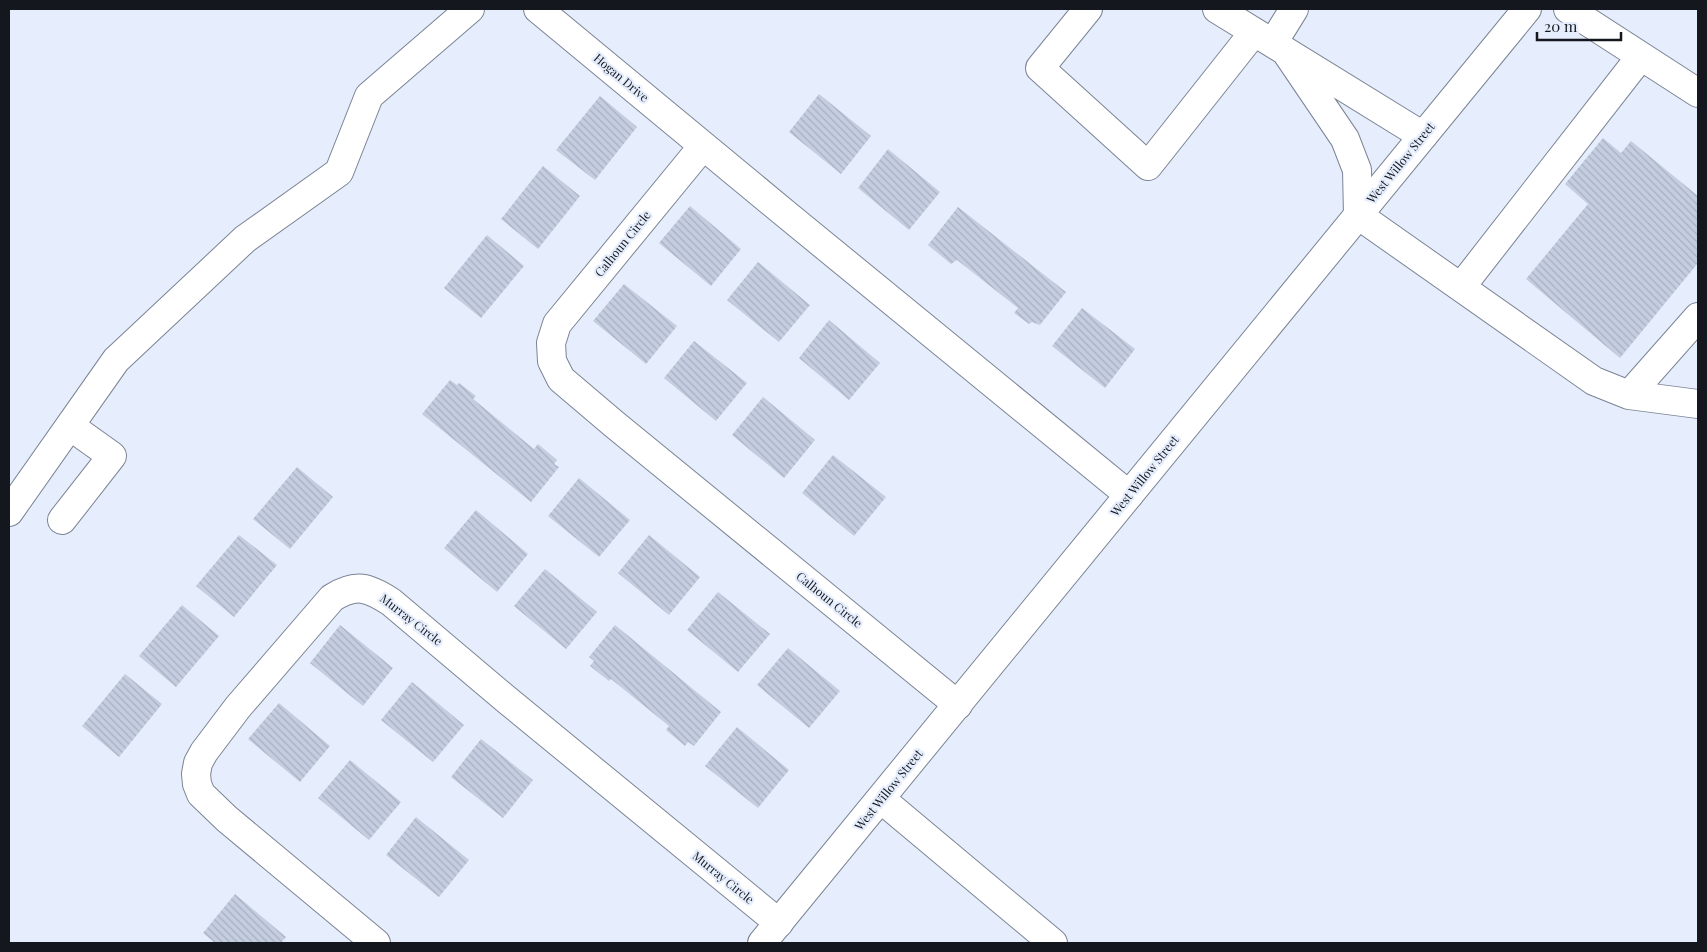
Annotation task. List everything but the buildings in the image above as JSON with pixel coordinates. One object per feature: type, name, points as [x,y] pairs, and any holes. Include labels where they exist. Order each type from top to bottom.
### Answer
[{"type":"street","points":[[9,512],[116,360],[245,239],[339,172],[369,96],[470,9]]},
{"type":"street","name":"Hogan Drive","points":[[538,9],[704,146]]},
{"type":"street","points":[[1088,9],[1040,68],[1148,166],[1271,42],[1294,9]]},
{"type":"street","points":[[1217,9],[1423,136]]},
{"type":"street","name":"West Willow Street","points":[[770,933],[1527,9]]},
{"type":"street","points":[[1568,9],[1698,93]]},
{"type":"street","points":[[1271,42],[1345,139],[1357,170],[1358,215],[1594,381],[1629,394],[1698,404]]},
{"type":"street","points":[[1460,287],[1641,56]]},
{"type":"street","points":[[704,146],[1130,495]]},
{"type":"street","name":"Calhoun Circle","points":[[704,146],[557,324],[551,343],[552,361],[561,378],[614,424],[958,705]]},
{"type":"street","points":[[1629,394],[1698,317]]},
{"type":"street","points":[[62,520],[112,456],[70,426]]},
{"type":"street","name":"Murray Circle","points":[[376,943],[227,819],[201,794],[196,774],[198,763],[204,752],[238,707],[332,598],[341,592],[353,588],[365,589],[391,602],[507,700],[770,933]]},
{"type":"street","points":[[881,799],[1053,943]]}]
